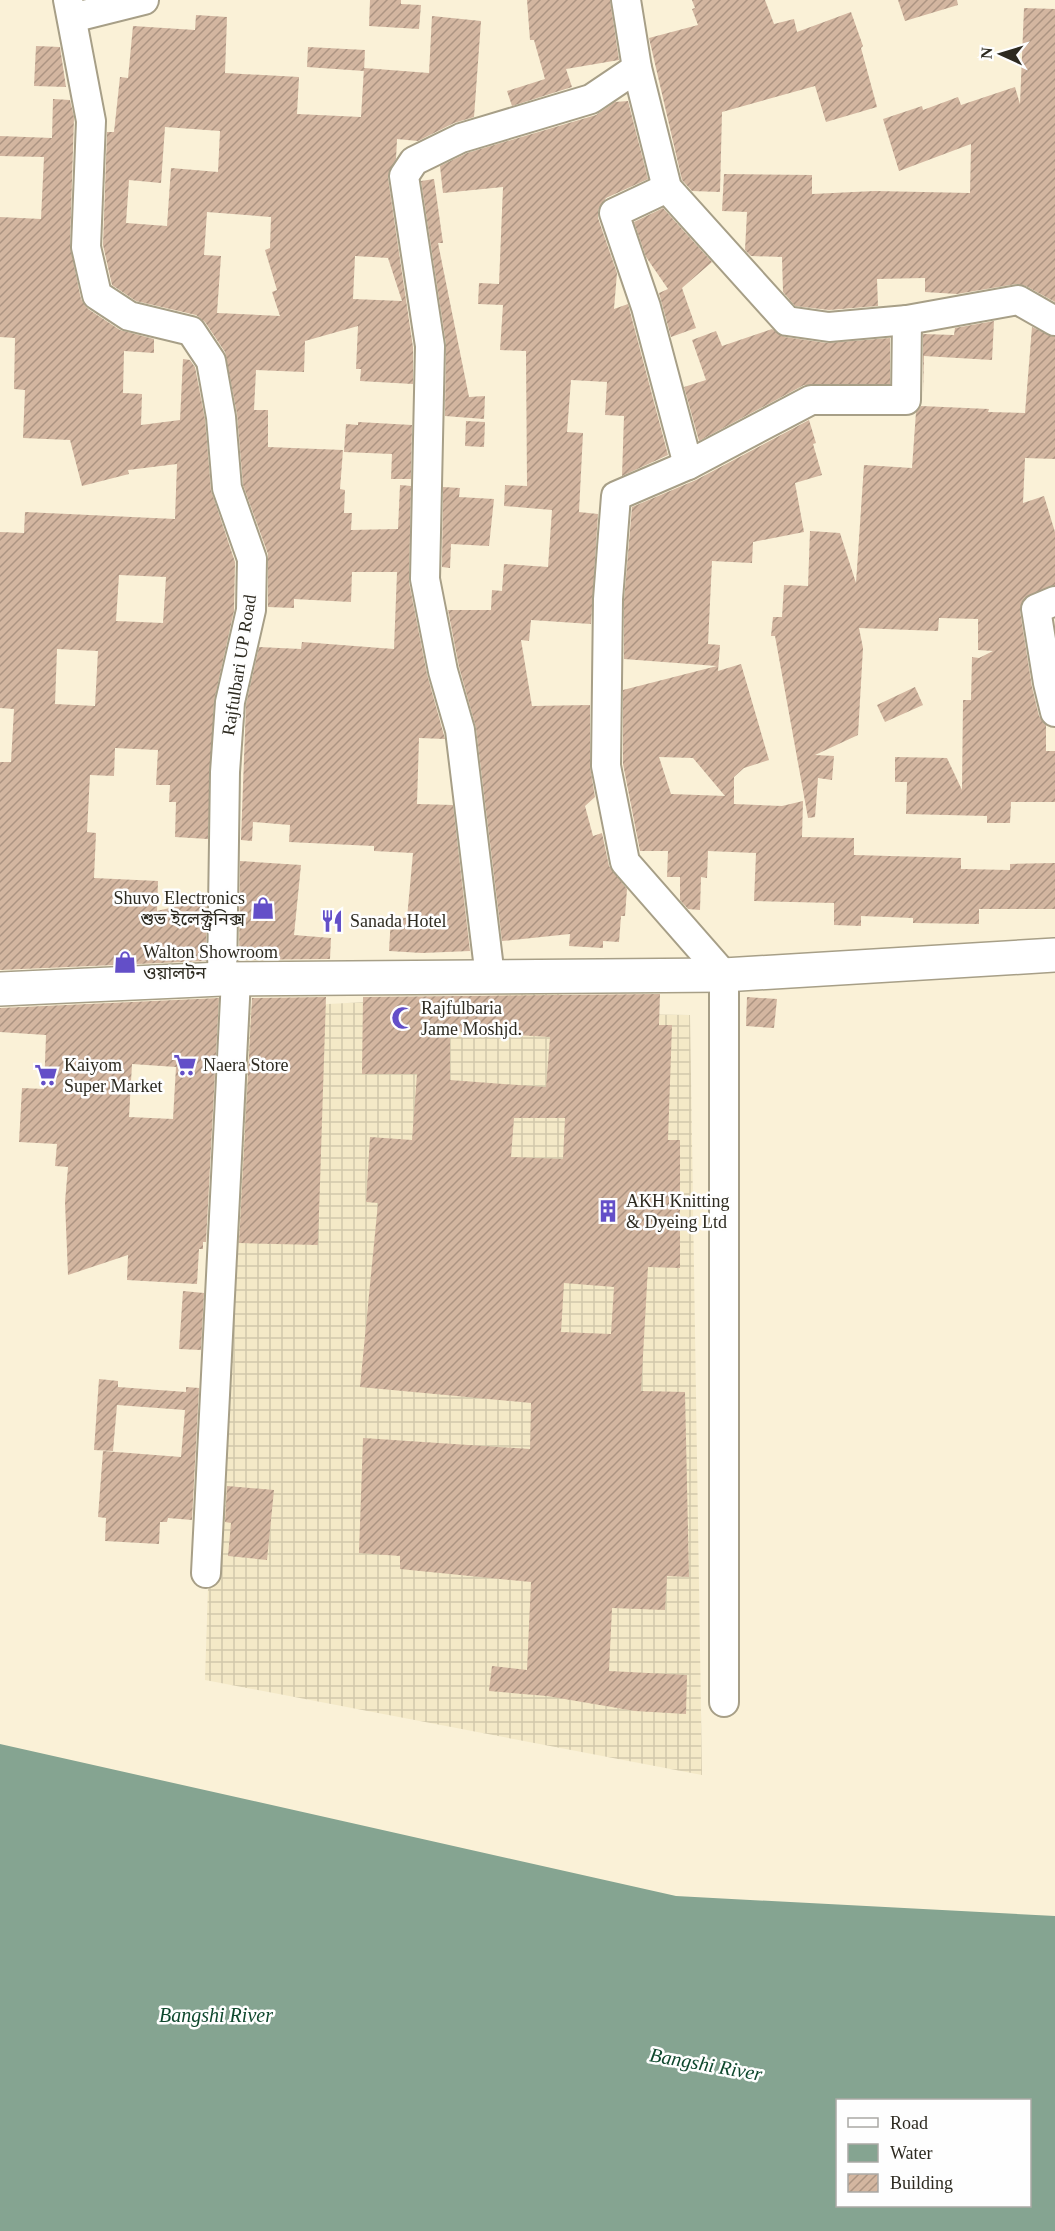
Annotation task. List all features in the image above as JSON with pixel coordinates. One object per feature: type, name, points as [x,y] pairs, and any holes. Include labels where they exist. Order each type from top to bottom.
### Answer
[{"type":"street","points":[[70,9],[144,0]]},
{"type":"street","points":[[626,0],[637,68],[667,188],[787,321],[829,327],[907,320],[1018,300],[1055,321]]},
{"type":"street","name":"Rajfulbari UP Road","points":[[70,9],[91,121],[86,246],[97,295],[129,316],[190,331],[211,361],[221,417],[227,488],[252,559],[251,610],[230,702],[225,772],[229,979],[206,1573]]},
{"type":"street","points":[[490,977],[460,730],[442,671],[425,579],[430,346],[404,176],[414,161],[461,138],[591,99],[637,68]]},
{"type":"street","points":[[667,188],[614,213],[646,307],[688,465]]},
{"type":"street","points":[[724,1702],[724,975],[625,862],[606,766],[608,599],[615,496],[688,465],[811,400],[906,400],[907,320]]},
{"type":"street","points":[[1055,601],[1036,609],[1047,683],[1055,712]]},
{"type":"street","points":[[0,989],[229,979],[724,975],[1055,955]]},
{"type":"shaded area","points":[[562,992],[562,1013],[690,1015],[702,1775],[205,1680],[227,1009]]},
{"type":"water","name":"Bangshi River","points":[[0,1744],[676,1896],[1055,1916],[1055,2231],[0,2231]]},
{"type":"building","points":[[370,0],[401,0],[401,4],[421,5],[419,29],[369,26]]},
{"type":"building","points":[[527,0],[610,0],[619,60],[566,69],[572,87],[512,106],[507,91],[545,79],[534,40],[530,40]]},
{"type":"building","points":[[692,0],[765,0],[774,24],[794,19],[797,32],[851,12],[863,46],[861,48],[877,107],[826,122],[815,86],[722,112],[720,192],[692,191],[682,180],[649,38],[698,25],[692,9],[695,8]]},
{"type":"building","points":[[898,0],[957,0],[958,5],[905,21]]},
{"type":"building","points":[[1024,8],[1055,9],[1055,302],[1026,286],[1016,284],[957,294],[925,292],[925,278],[877,279],[878,306],[829,310],[795,306],[783,292],[782,257],[751,256],[745,250],[747,212],[722,211],[724,174],[812,175],[812,194],[875,191],[970,193],[971,144],[899,171],[883,119],[922,106],[923,110],[958,97],[961,105],[1015,87],[1020,104]]},
{"type":"building","points":[[196,15],[227,17],[225,73],[299,77],[297,114],[361,117],[364,68],[429,73],[432,16],[481,21],[474,117],[454,123],[418,141],[397,139],[396,159],[388,178],[413,347],[413,384],[360,381],[361,369],[356,369],[358,326],[305,341],[304,372],[256,370],[254,410],[268,410],[268,447],[343,450],[340,489],[345,490],[344,513],[352,513],[351,530],[398,529],[400,485],[411,486],[409,582],[427,674],[445,739],[419,738],[417,804],[453,805],[470,951],[422,953],[389,951],[391,917],[407,918],[413,853],[374,851],[374,846],[289,842],[290,825],[253,822],[252,841],[241,840],[246,704],[259,647],[301,649],[302,642],[394,649],[397,572],[352,572],[351,602],[294,599],[294,608],[268,607],[268,554],[243,485],[237,414],[225,352],[205,322],[196,315],[136,301],[112,285],[103,245],[107,132],[114,132],[120,77],[128,78],[133,26],[195,30]],"holes":[[[165,127],[220,131],[218,172],[171,168],[167,226],[126,223],[129,180],[161,183]],[[207,212],[271,217],[270,248],[265,250],[277,290],[272,292],[280,316],[217,313],[221,256],[204,255]],[[355,256],[388,258],[402,301],[353,299]]]},
{"type":"building","points":[[36,46],[60,47],[66,87],[34,86]]},
{"type":"building","points":[[308,47],[365,50],[364,71],[307,67]]},
{"type":"building","points":[[53,99],[70,100],[74,117],[70,246],[81,299],[88,309],[120,330],[154,339],[154,353],[124,351],[123,393],[142,394],[141,425],[180,420],[183,359],[190,360],[195,367],[205,419],[211,490],[235,562],[234,611],[214,701],[208,839],[175,837],[176,802],[169,802],[170,785],[156,785],[158,750],[115,748],[114,776],[90,775],[87,832],[96,833],[94,878],[158,881],[157,911],[207,899],[206,961],[0,970],[0,762],[11,762],[14,709],[0,708],[0,532],[24,533],[25,512],[175,519],[177,464],[128,470],[129,474],[82,486],[70,440],[23,438],[25,390],[14,389],[15,338],[0,337],[0,217],[41,219],[44,157],[0,156],[0,136],[52,138]],"holes":[[[119,575],[166,577],[163,623],[116,621]],[[57,649],[98,651],[95,706],[55,704]]]},
{"type":"building","points":[[628,101],[648,179],[606,198],[598,210],[598,218],[617,273],[614,309],[628,304],[668,455],[622,476],[624,416],[605,415],[607,382],[571,380],[567,432],[583,433],[579,512],[598,514],[591,624],[531,620],[529,641],[521,640],[532,706],[590,705],[590,766],[595,797],[585,806],[593,836],[602,833],[609,866],[627,889],[625,916],[621,916],[619,942],[603,941],[603,948],[569,946],[570,934],[502,941],[476,728],[459,667],[448,610],[491,610],[492,590],[502,591],[504,564],[548,567],[552,510],[504,506],[505,485],[527,486],[526,351],[500,350],[503,305],[478,304],[479,283],[499,284],[503,187],[443,193],[440,166],[467,153],[596,115],[615,102]]},
{"type":"building","points":[[434,179],[443,243],[438,243],[469,397],[485,396],[484,419],[445,416],[446,344],[421,181]]},
{"type":"building","points":[[663,208],[712,262],[682,288],[696,328],[671,337],[659,293],[668,289],[646,257],[634,222]]},
{"type":"building","points":[[994,321],[992,360],[924,356],[923,393],[923,334],[954,335],[955,328]]},
{"type":"building","points":[[1032,327],[1055,337],[1055,459],[1025,458],[1023,503],[1044,496],[1055,532],[1055,585],[1024,598],[1020,611],[1032,687],[1039,716],[1046,725],[1046,751],[1055,751],[1055,802],[1011,802],[1010,823],[987,823],[987,816],[906,814],[907,782],[895,782],[895,757],[947,758],[962,790],[963,700],[971,700],[972,657],[979,658],[993,651],[978,650],[978,619],[939,618],[938,631],[859,628],[863,648],[858,735],[815,755],[834,756],[832,780],[818,778],[815,817],[808,818],[775,636],[771,636],[773,617],[782,617],[784,585],[808,586],[810,531],[840,533],[856,583],[864,465],[912,468],[916,412],[921,406],[1025,413]]},
{"type":"building","points":[[772,329],[785,337],[827,343],[890,338],[890,384],[804,385],[699,441],[684,387],[706,380],[692,340],[716,331],[722,346]]},
{"type":"building","points":[[809,420],[822,475],[795,483],[804,532],[753,542],[752,563],[712,561],[708,644],[720,645],[718,671],[741,664],[769,760],[744,768],[734,777],[734,804],[782,806],[803,801],[802,837],[854,838],[854,855],[961,858],[961,869],[1010,870],[1010,864],[1055,863],[1055,909],[979,909],[979,924],[913,923],[913,918],[861,916],[861,926],[834,925],[834,903],[754,901],[756,853],[708,851],[707,878],[701,877],[700,910],[688,909],[680,900],[680,877],[667,877],[668,851],[640,851],[623,764],[623,690],[717,666],[624,659],[624,600],[632,507],[696,480]],"holes":[[[659,757],[693,758],[725,796],[671,794]]]},
{"type":"building","points":[[466,421],[485,422],[484,447],[465,446]]},
{"type":"building","points":[[358,422],[412,425],[411,479],[391,479],[392,454],[344,452],[346,424],[358,425]]},
{"type":"building","points":[[443,487],[460,488],[459,497],[494,499],[489,546],[451,544],[450,568],[442,567]]},
{"type":"building","points":[[915,687],[923,705],[885,722],[877,705]]},
{"type":"building","points":[[240,861],[301,865],[294,935],[331,938],[330,959],[239,960]]},
{"type":"building","points":[[660,994],[659,1025],[672,1025],[668,1140],[680,1140],[680,1268],[648,1267],[641,1391],[685,1392],[689,1577],[667,1576],[665,1610],[612,1608],[609,1671],[687,1675],[686,1714],[635,1711],[547,1696],[489,1691],[492,1666],[527,1670],[531,1582],[400,1569],[400,1556],[359,1553],[363,1438],[530,1449],[531,1403],[360,1387],[378,1203],[366,1202],[370,1137],[412,1140],[417,1074],[362,1074],[363,997]],"holes":[[[450,1031],[550,1037],[546,1087],[450,1080]],[[514,1118],[565,1118],[563,1159],[511,1157]],[[564,1283],[614,1287],[611,1334],[561,1332]]]},
{"type":"building","points":[[326,997],[318,1245],[239,1243],[252,998]]},
{"type":"building","points":[[747,997],[777,999],[774,1028],[746,1026]]},
{"type":"building","points":[[219,998],[206,1242],[203,1242],[203,1249],[199,1249],[197,1284],[127,1280],[128,1255],[68,1275],[65,1202],[68,1167],[55,1166],[57,1144],[19,1142],[22,1088],[44,1089],[46,1035],[0,1032],[0,1008]],"holes":[[[132,1064],[176,1067],[173,1119],[129,1117]]]},
{"type":"building","points":[[183,1291],[204,1293],[201,1350],[179,1349]]},
{"type":"building","points":[[99,1379],[118,1381],[118,1387],[186,1392],[186,1387],[199,1388],[192,1520],[168,1518],[167,1522],[160,1522],[159,1544],[105,1541],[106,1518],[98,1517],[103,1451],[181,1457],[185,1410],[117,1405],[113,1451],[94,1450]]},
{"type":"building","points":[[227,1486],[274,1490],[267,1560],[228,1556],[231,1523],[225,1522]]},
{"type":"place","name":"Shuvo Electronics শুভ ইলেক্ট্রনিক্স","points":[[263,908]]},
{"type":"place","name":"Sanada Hotel","points":[[332,921]]},
{"type":"place","name":"Walton Showroom ওয়ালটন","points":[[125,962]]},
{"type":"place","name":"Rajfulbaria Jame Moshjd.","points":[[403,1018]]},
{"type":"place","name":"Naera Store","points":[[185,1065]]},
{"type":"place","name":"Kaiyom Super Market","points":[[46,1075]]},
{"type":"place","name":"AKH Knitting & Dyeing Ltd","points":[[608,1211]]}]
